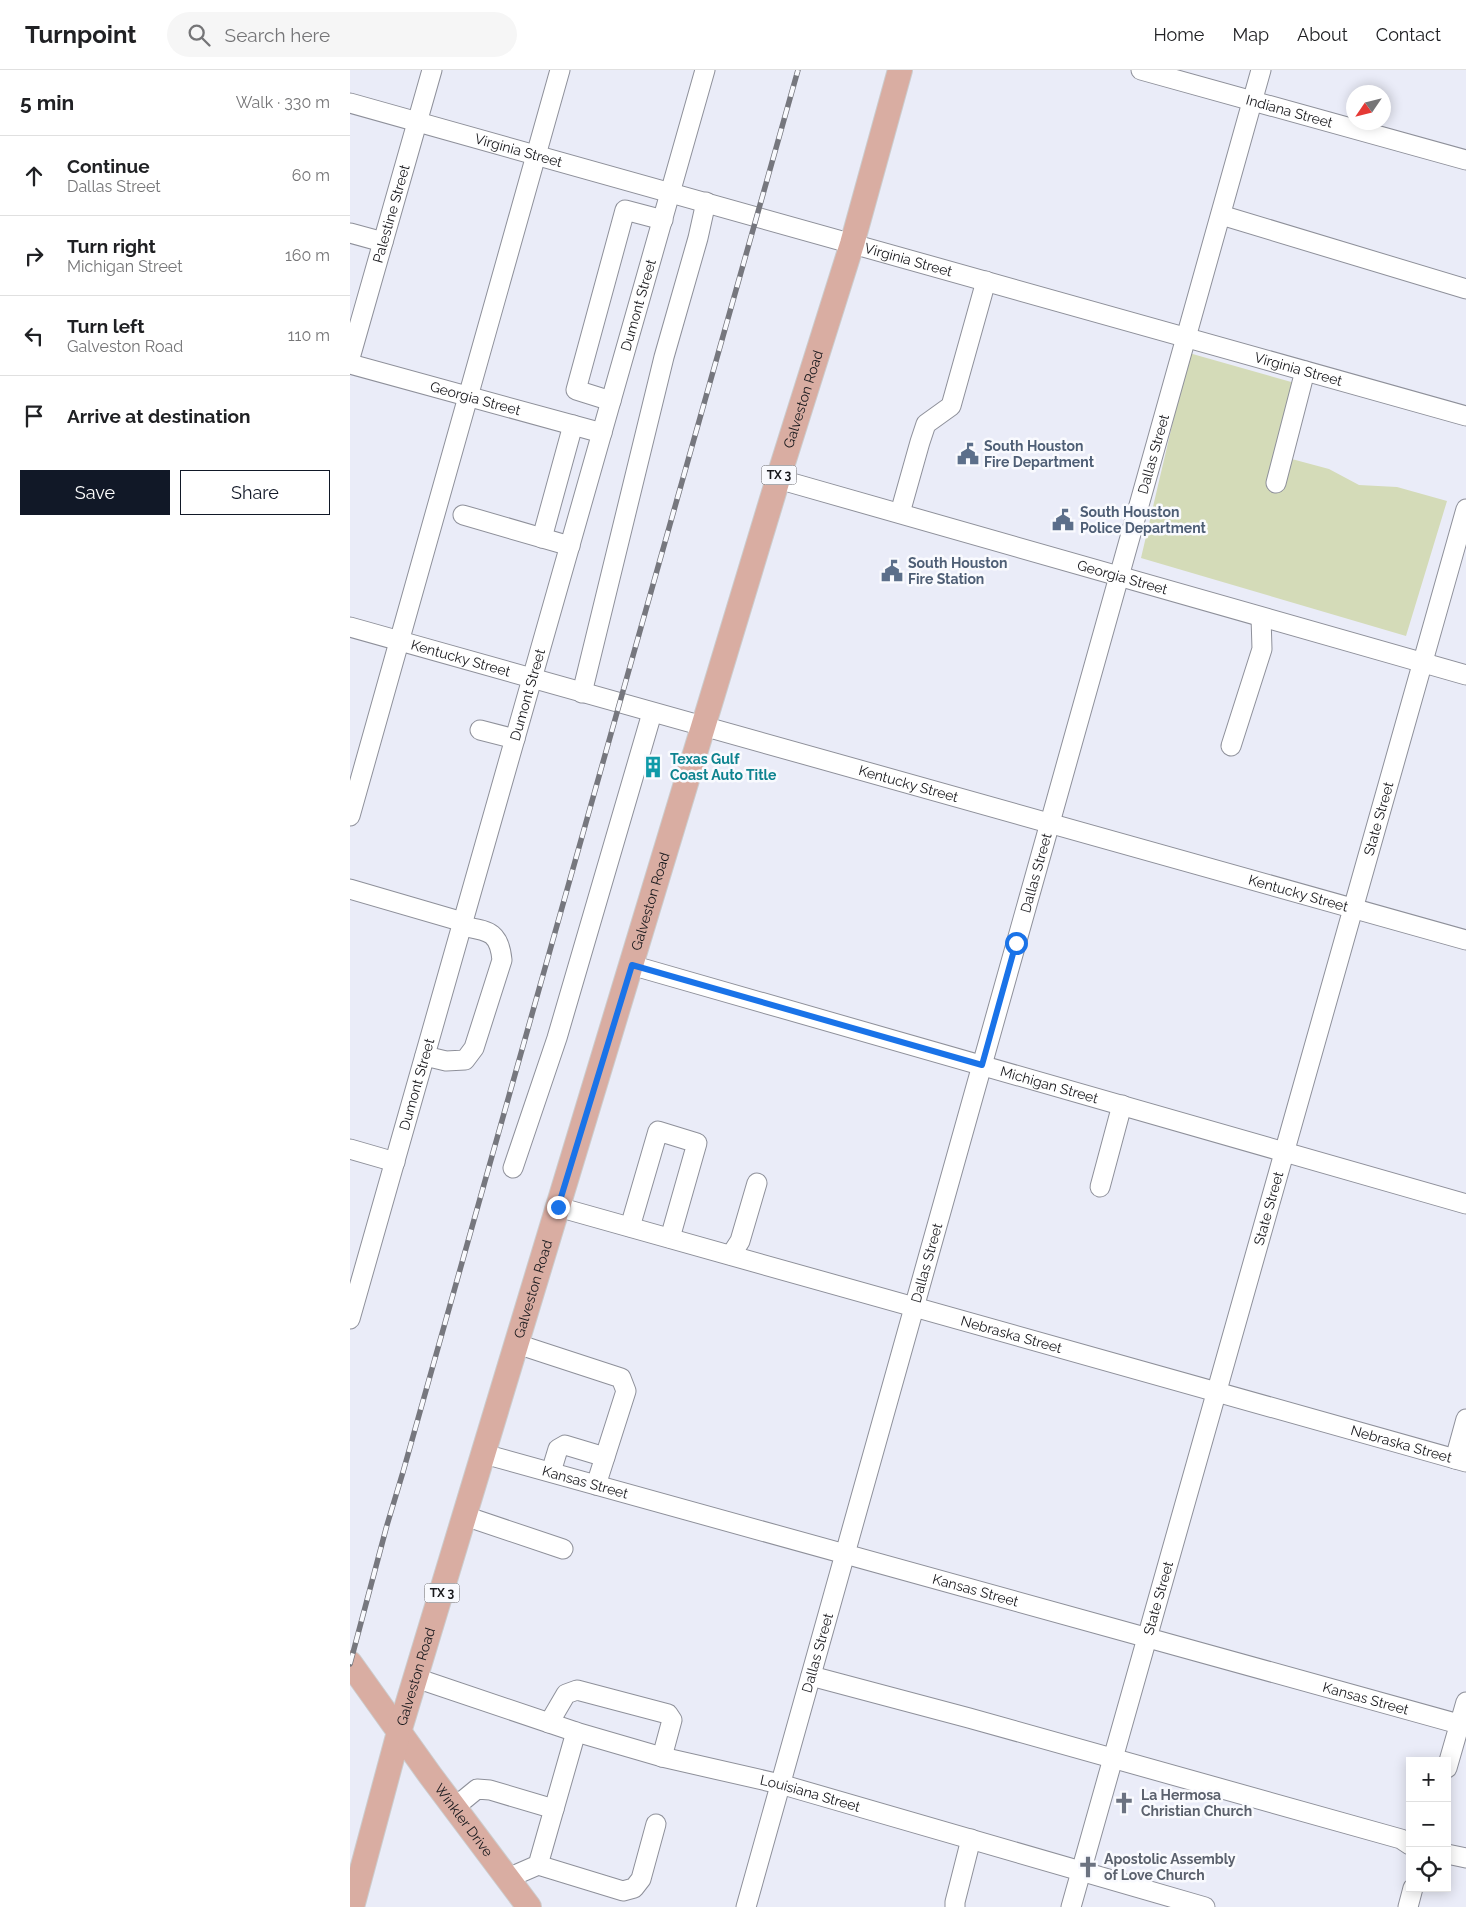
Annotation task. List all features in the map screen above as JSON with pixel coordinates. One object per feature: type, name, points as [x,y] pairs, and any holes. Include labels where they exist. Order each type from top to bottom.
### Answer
[{"type":"main road","name":"Galveston Road","points":[[354,1901],[416,1678],[778,479],[852,244],[900,70]]},
{"type":"main road","name":"Winkler Drive","points":[[350,1663],[529,1907]]},
{"type":"street","name":"Palestine Street","points":[[350,358],[432,70]]},
{"type":"street","points":[[350,816],[560,70]]},
{"type":"street","name":"Dumont Street","points":[[350,1319],[705,70]]},
{"type":"street","name":"Indiana Street","points":[[1141,70],[1466,160]]},
{"type":"street","name":"Dallas Street","points":[[746,1907],[1262,70]]},
{"type":"street","name":"Virginia Street","points":[[350,102],[1466,416]]},
{"type":"street","points":[[582,693],[664,357],[698,238],[706,202]]},
{"type":"street","points":[[611,401],[576,390],[625,210],[663,220]]},
{"type":"street","points":[[1221,215],[1466,289]]},
{"type":"street","points":[[350,233],[383,242]]},
{"type":"street","points":[[900,514],[926,424],[951,406],[986,281]]},
{"type":"street","name":"Georgia Street","points":[[350,364],[602,433]]},
{"type":"street","points":[[1276,483],[1305,371]]},
{"type":"street","points":[[542,538],[573,425]]},
{"type":"street","name":"Georgia Street","points":[[778,479],[1466,675]]},
{"type":"street","name":"State Street","points":[[1071,1907],[1466,509]]},
{"type":"street","points":[[463,515],[570,546]]},
{"type":"street","points":[[1231,746],[1262,649],[1261,617]]},
{"type":"street","name":"Kentucky Street","points":[[350,627],[1466,940]]},
{"type":"street","points":[[512,1168],[557,1038],[652,713]]},
{"type":"street","points":[[480,730],[515,739]]},
{"type":"street","points":[[350,889],[484,930],[495,936],[500,945],[502,960],[474,1048],[466,1060],[446,1061],[425,1056]]},
{"type":"street","name":"Michigan Street","points":[[632,965],[1466,1204]]},
{"type":"street","points":[[1100,1187],[1122,1105]]},
{"type":"street","points":[[630,1227],[658,1131],[697,1144],[670,1238]]},
{"type":"street","points":[[350,1149],[395,1162]]},
{"type":"street","points":[[731,1255],[740,1241],[757,1183]]},
{"type":"street","name":"Nebraska Street","points":[[558,1207],[1460,1461]]},
{"type":"street","points":[[517,1344],[621,1378],[626,1391],[596,1485]]},
{"type":"street","points":[[1460,1461],[1466,1419]]},
{"type":"street","points":[[551,1472],[558,1449],[565,1445],[605,1457]]},
{"type":"street","name":"Kansas Street","points":[[484,1454],[1463,1725]]},
{"type":"street","points":[[465,1516],[563,1550]]},
{"type":"street","points":[[811,1676],[1112,1758],[1401,1839],[1406,1842]]},
{"type":"street","name":"Louisiana Street","points":[[416,1678],[576,1732],[662,1757],[780,1784],[1205,1907]]},
{"type":"street","points":[[549,1723],[566,1694],[577,1690],[668,1714],[672,1720],[662,1757]]},
{"type":"street","points":[[1451,1757],[1463,1725],[1466,1702]]},
{"type":"street","points":[[538,1865],[576,1732]]},
{"type":"street","points":[[455,1807],[477,1789],[490,1790],[554,1809]]},
{"type":"street","points":[[508,1878],[538,1865],[623,1891],[634,1888],[641,1879],[656,1824]]},
{"type":"street","points":[[955,1907],[971,1839]]},
{"type":"street","points":[[1451,1855],[1466,1858]]},
{"type":"street","points":[[1408,1907],[1413,1892]]},
{"type":"green space","points":[[1189,353],[1309,387],[1288,458],[1329,469],[1359,485],[1397,487],[1447,501],[1406,636],[1141,558]]},
{"type":"railway","points":[[350,1664],[387,1525],[798,70]]},
{"type":"place","name":"South Houston Fire Department","points":[[968,454]]},
{"type":"place","name":"South Houston Police Department","points":[[1063,520]]},
{"type":"place","name":"South Houston Fire Station","points":[[892,571]]},
{"type":"place","name":"Texas Gulf Coast Auto Title","points":[[653,767]]},
{"type":"place","name":"La Hermosa Christian Church","points":[[1124,1803]]},
{"type":"place","name":"Apostolic Assembly of Love Church","points":[[1088,1867]]},
{"type":"route","points":[[558,1207],[632,965],[982,1065],[1016,943]]}]
